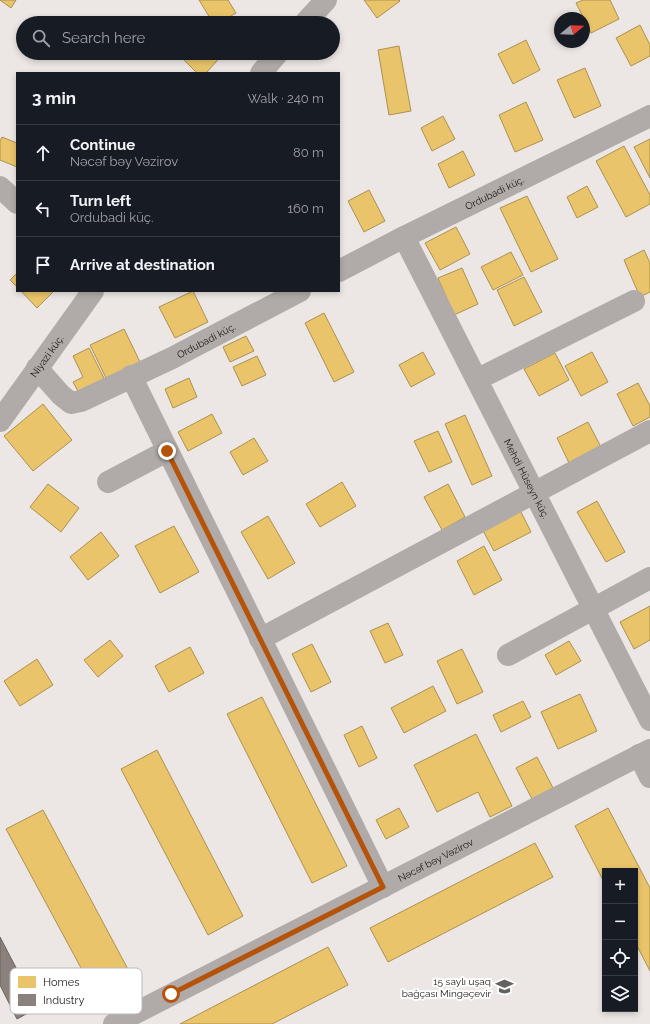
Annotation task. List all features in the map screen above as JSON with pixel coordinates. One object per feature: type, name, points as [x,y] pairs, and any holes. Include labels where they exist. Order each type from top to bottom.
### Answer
[{"type":"street","points":[[311,16],[326,0]]},
{"type":"street","points":[[262,72],[272,60]]},
{"type":"street","name":"Ordubadi küç.","points":[[340,270],[404,237],[650,116]]},
{"type":"street","points":[[0,188],[16,202]]},
{"type":"street","name":"Mehdi Hüseyn küç.","points":[[404,237],[478,379],[650,720]]},
{"type":"street","name":"Niyazi küç.","points":[[0,421],[92,292]]},
{"type":"street","name":"Ordubadi küç.","points":[[37,368],[61,396],[71,403],[81,401],[131,376],[172,358],[298,292]]},
{"type":"street","points":[[478,379],[634,301]]},
{"type":"street","points":[[131,376],[383,887]]},
{"type":"street","points":[[260,639],[650,431]]},
{"type":"street","points":[[108,482],[167,451]]},
{"type":"street","points":[[508,655],[650,578]]},
{"type":"street","points":[[644,753],[650,777]]},
{"type":"street","name":"Nəcəf bəy Vəzirov","points":[[142,1010],[644,753]]},
{"type":"street","name":"Nəcəf bəy Vəzirov","points":[[114,1024],[134,1014]]},
{"type":"building: Homes","points":[[0,0],[16,0],[11,8]]},
{"type":"building: Homes","points":[[199,0],[228,0],[236,13],[231,16],[209,16]]},
{"type":"building: Homes","points":[[364,0],[399,0],[400,1],[377,18]]},
{"type":"building: Homes","points":[[583,0],[610,0],[619,19],[591,33],[590,12],[580,12],[576,3]]},
{"type":"building: Homes","points":[[640,25],[650,45],[650,56],[631,66],[616,38]]},
{"type":"building: Homes","points":[[526,40],[540,70],[513,84],[498,54]]},
{"type":"building: Homes","points":[[399,46],[411,111],[389,115],[378,50]]},
{"type":"building: Homes","points":[[184,60],[218,60],[207,72],[196,72]]},
{"type":"building: Homes","points":[[585,68],[601,106],[574,118],[557,80]]},
{"type":"building: Homes","points":[[526,102],[543,140],[515,152],[499,115]]},
{"type":"building: Homes","points":[[443,116],[455,139],[432,151],[421,128]]},
{"type":"building: Homes","points":[[2,137],[16,143],[16,167],[0,160],[0,141]]},
{"type":"building: Homes","points":[[650,139],[650,178],[634,147]]},
{"type":"building: Homes","points":[[624,146],[650,195],[650,204],[626,217],[596,161]]},
{"type":"building: Homes","points":[[463,151],[475,175],[449,188],[438,164]]},
{"type":"building: Homes","points":[[587,186],[598,207],[577,218],[567,197]]},
{"type":"building: Homes","points":[[369,190],[385,221],[364,232],[348,201]]},
{"type":"building: Homes","points":[[527,196],[558,259],[531,272],[500,208]]},
{"type":"building: Homes","points":[[456,227],[470,254],[440,270],[425,243]]},
{"type":"building: Homes","points":[[644,250],[650,263],[650,292],[640,297],[624,260]]},
{"type":"building: Homes","points":[[511,252],[523,275],[493,290],[481,267]]},
{"type":"building: Homes","points":[[462,268],[478,304],[454,315],[438,278]]},
{"type":"building: Homes","points":[[16,274],[16,286],[10,280]]},
{"type":"building: Homes","points":[[524,277],[542,312],[514,326],[497,290]]},
{"type":"building: Homes","points":[[22,292],[53,292],[37,308]]},
{"type":"building: Homes","points":[[193,292],[208,322],[175,338],[159,307]]},
{"type":"building: Homes","points":[[324,313],[354,372],[334,382],[305,323]]},
{"type":"building: Homes","points":[[124,329],[141,364],[107,380],[90,345]]},
{"type":"building: Homes","points":[[246,336],[254,351],[230,362],[223,347]]},
{"type":"building: Homes","points":[[89,348],[105,380],[79,393],[73,382],[83,377],[73,356]]},
{"type":"building: Homes","points":[[423,352],[435,374],[411,387],[399,365]]},
{"type":"building: Homes","points":[[592,352],[608,382],[581,396],[565,366]]},
{"type":"building: Homes","points":[[555,353],[569,380],[539,396],[524,369]]},
{"type":"building: Homes","points":[[257,356],[266,375],[242,386],[233,367]]},
{"type":"building: Homes","points":[[189,378],[197,397],[173,408],[165,389]]},
{"type":"building: Homes","points":[[638,383],[650,406],[650,417],[633,426],[617,394]]},
{"type":"building: Homes","points":[[43,404],[72,440],[33,471],[4,436]]},
{"type":"building: Homes","points":[[212,414],[222,433],[188,451],[178,432]]},
{"type":"building: Homes","points":[[465,415],[492,476],[472,485],[445,424]]},
{"type":"building: Homes","points":[[588,422],[602,449],[570,465],[557,438]]},
{"type":"building: Homes","points":[[438,431],[452,462],[429,472],[414,441]]},
{"type":"building: Homes","points":[[254,438],[268,461],[243,475],[230,452]]},
{"type":"building: Homes","points":[[342,482],[356,506],[320,527],[306,504]]},
{"type":"building: Homes","points":[[48,484],[79,508],[61,532],[30,507]]},
{"type":"building: Homes","points":[[448,484],[465,517],[442,530],[424,497]]},
{"type":"building: Homes","points":[[597,501],[625,552],[606,562],[577,512]]},
{"type":"building: Homes","points":[[519,508],[531,532],[494,551],[481,527]]},
{"type":"building: Homes","points":[[268,516],[295,563],[268,579],[241,532]]},
{"type":"building: Homes","points":[[174,526],[199,572],[160,593],[135,546]]},
{"type":"building: Homes","points":[[101,532],[119,556],[88,580],[70,557]]},
{"type":"building: Homes","points":[[484,546],[502,580],[474,595],[457,561]]},
{"type":"building: Homes","points":[[650,606],[650,640],[634,649],[620,622]]},
{"type":"building: Homes","points":[[388,623],[403,655],[385,663],[370,631]]},
{"type":"building: Homes","points":[[110,640],[123,656],[98,677],[84,660]]},
{"type":"building: Homes","points":[[569,641],[581,661],[556,675],[545,655]]},
{"type":"building: Homes","points":[[312,644],[331,682],[311,692],[292,654]]},
{"type":"building: Homes","points":[[190,647],[204,673],[169,692],[155,666]]},
{"type":"building: Homes","points":[[462,649],[483,692],[457,704],[437,661]]},
{"type":"building: Homes","points":[[37,659],[53,685],[20,706],[4,681]]},
{"type":"building: Homes","points":[[433,686],[446,711],[404,733],[391,708]]},
{"type":"building: Homes","points":[[580,694],[597,731],[558,749],[541,712]]},
{"type":"building: Homes","points":[[262,697],[347,866],[312,883],[227,714]]},
{"type":"building: Homes","points":[[523,701],[531,717],[501,732],[493,715]]},
{"type":"building: Homes","points":[[362,726],[377,758],[359,767],[344,735]]},
{"type":"building: Homes","points":[[476,734],[512,806],[490,817],[478,792],[437,812],[414,765]]},
{"type":"building: Homes","points":[[157,750],[243,916],[208,935],[121,769]]},
{"type":"building: Homes","points":[[537,757],[553,788],[532,799],[516,768]]},
{"type":"building: Homes","points":[[399,808],[409,827],[386,839],[376,820]]},
{"type":"building: Homes","points":[[608,808],[650,888],[650,971],[638,948],[638,868],[602,868],[602,878],[575,826]]},
{"type":"building: Homes","points":[[43,810],[127,968],[81,968],[6,829]]},
{"type":"building: Homes","points":[[535,843],[553,877],[388,962],[370,928]]},
{"type":"building: Homes","points":[[328,947],[348,985],[272,1024],[180,1024]]},
{"type":"building: Industry","points":[[0,937],[16,968],[10,968],[10,1005],[0,985]]},
{"type":"building: Industry","points":[[14,1014],[26,1014],[17,1019]]},
{"type":"place","name":"15 saylı uşaq bağçası Mingəçevir","points":[[504,987]]},
{"type":"route","points":[[167,451],[383,887],[171,994]]}]
